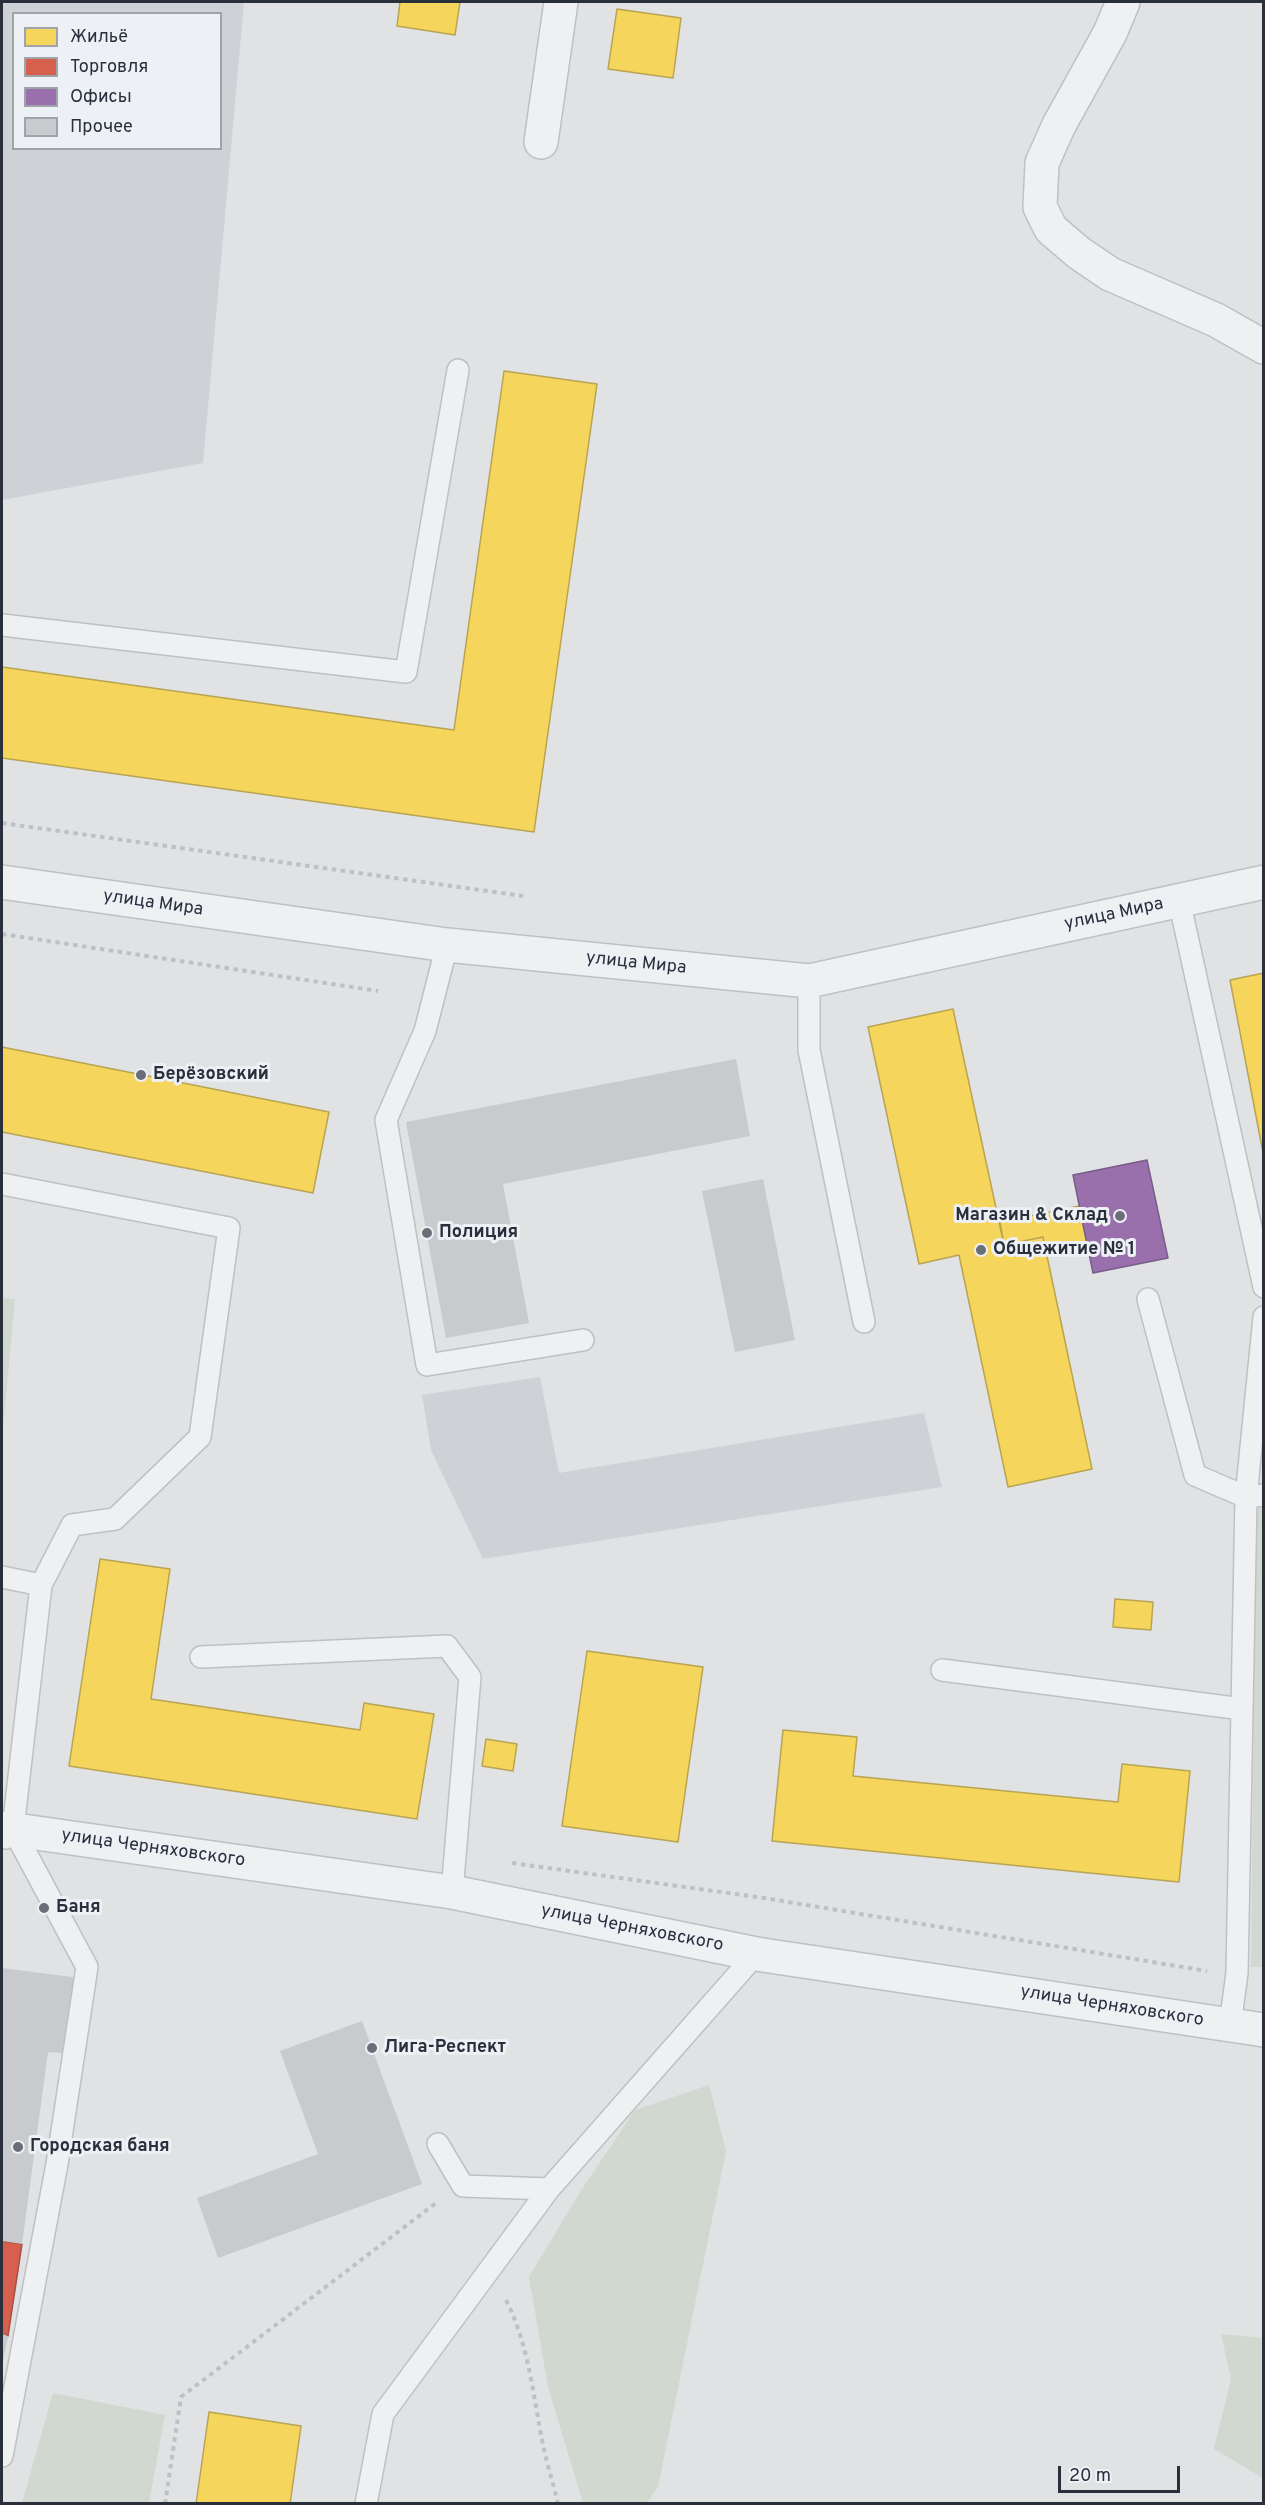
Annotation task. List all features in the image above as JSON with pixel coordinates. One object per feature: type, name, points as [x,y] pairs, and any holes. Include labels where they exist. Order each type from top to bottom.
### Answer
[{"type":"street","points":[[541,142],[561,2]]},
{"type":"street","points":[[1123,2],[1110,33],[1059,125],[1042,163],[1040,207],[1051,229],[1078,253],[1110,274],[1207,316],[1263,347]]},
{"type":"street","name":"улица Мира","points":[[2,882],[447,945],[809,981],[1263,882]]},
{"type":"street","name":"улица Черняховского","points":[[5,1833],[452,1892],[756,1954],[1263,2030]]},
{"type":"lane","points":[[2,625],[406,672],[458,370]]},
{"type":"lane","points":[[1179,900],[1263,1287]]},
{"type":"lane","points":[[447,945],[426,1031],[386,1120],[427,1365],[583,1340]]},
{"type":"lane","points":[[809,981],[809,1050],[864,1322]]},
{"type":"lane","points":[[2,1184],[229,1228],[200,1437],[115,1519],[72,1526],[41,1585],[5,1833],[87,1967],[57,2164],[2,2456]]},
{"type":"lane","points":[[1148,1299],[1195,1475],[1255,1496]]},
{"type":"lane","points":[[1230,2025],[1237,1973],[1242,1709],[1263,1317]]},
{"type":"lane","points":[[2,1577],[41,1585]]},
{"type":"lane","points":[[201,1658],[447,1646],[470,1677],[452,1892]]},
{"type":"lane","points":[[942,1670],[1242,1709]]},
{"type":"lane","points":[[366,2504],[383,2414],[549,2189],[756,1954]]},
{"type":"lane","points":[[438,2145],[463,2186],[549,2189]]},
{"type":"path","points":[[2,823],[523,896]]},
{"type":"path","points":[[2,934],[378,991]]},
{"type":"path","points":[[455,1855],[764,1898],[1193,1970],[1237,1973]]},
{"type":"path","points":[[165,2504],[181,2397],[424,2211],[463,2186]]},
{"type":"path","points":[[490,2268],[516,2319],[558,2504]]},
{"type":"shaded area","points":[[2,2],[244,2],[203,463],[2,500]]},
{"type":"shaded area","points":[[2,1298],[15,1299],[2,1439]]},
{"type":"shaded area","points":[[540,1377],[559,1473],[924,1413],[942,1487],[483,1559],[431,1450],[422,1395]]},
{"type":"shaded area","points":[[1263,1508],[1264,1967],[1251,1967],[1256,1509]]},
{"type":"shaded area","points":[[709,2085],[726,2151],[658,2487],[647,2503],[583,2503],[548,2387],[529,2277],[580,2192],[635,2110]]},
{"type":"shaded area","points":[[1221,2334],[1263,2338],[1263,2478],[1214,2449],[1231,2379]]},
{"type":"shaded area","points":[[53,2393],[165,2415],[149,2503],[22,2503]]},
{"type":"building: Жильё","points":[[400,2],[460,2],[455,35],[397,26]]},
{"type":"building: Жильё","points":[[617,9],[681,18],[673,78],[608,69]]},
{"type":"building: Жильё","points":[[504,371],[597,384],[534,832],[2,758],[2,667],[454,730]]},
{"type":"building: Жильё","points":[[1264,973],[1264,1158],[1230,980]]},
{"type":"building: Жильё","name":"Общежитие № 1","points":[[953,1009],[1004,1245],[1043,1237],[1092,1469],[1008,1487],[959,1255],[919,1264],[868,1027]]},
{"type":"building: Жильё","points":[[2,1047],[329,1112],[313,1193],[2,1132]]},
{"type":"building: Жильё","points":[[1079,1206],[1087,1244],[1046,1251],[1043,1237],[1004,1245],[1000,1222]]},
{"type":"building: Жильё","points":[[100,1559],[170,1569],[151,1699],[360,1730],[364,1703],[434,1714],[417,1819],[69,1766]]},
{"type":"building: Жильё","points":[[1115,1599],[1153,1602],[1151,1630],[1113,1627]]},
{"type":"building: Жильё","points":[[587,1651],[703,1667],[678,1842],[562,1826]]},
{"type":"building: Жильё","points":[[783,1730],[857,1737],[853,1776],[1118,1802],[1122,1764],[1190,1771],[1179,1882],[772,1841]]},
{"type":"building: Жильё","points":[[486,1739],[517,1744],[513,1771],[482,1766]]},
{"type":"building: Жильё","points":[[209,2412],[301,2426],[290,2504],[196,2504]]},
{"type":"building: Торговля","points":[[2,2241],[22,2244],[8,2336],[2,2334]]},
{"type":"building: Офисы","name":"Магазин & Склад","points":[[1147,1160],[1168,1258],[1093,1273],[1073,1175]]},
{"type":"building: Прочее","points":[[736,1059],[750,1136],[503,1184],[529,1323],[446,1338],[406,1122]]},
{"type":"building: Прочее","points":[[763,1179],[795,1340],[735,1352],[702,1191]]},
{"type":"building: Прочее","name":"Городская баня","points":[[2,1968],[80,1978],[74,2054],[48,2052],[22,2244],[2,2241]]},
{"type":"building: Прочее","points":[[362,2021],[422,2184],[218,2258],[197,2198],[318,2154],[280,2051]]},
{"type":"building: Прочее","points":[[2,2334],[8,2336],[3,2362],[2,2362]]},
{"type":"place","name":"Берёзовский","points":[[141,1075]]},
{"type":"place","name":"Магазин & Склад","points":[[1120,1216]]},
{"type":"place","name":"Полиция","points":[[427,1233]]},
{"type":"place","name":"Общежитие № 1","points":[[981,1250]]},
{"type":"place","name":"Баня","points":[[44,1908]]},
{"type":"place","name":"Лига-Респект","points":[[372,2048]]},
{"type":"place","name":"Городская баня","points":[[18,2147]]}]
